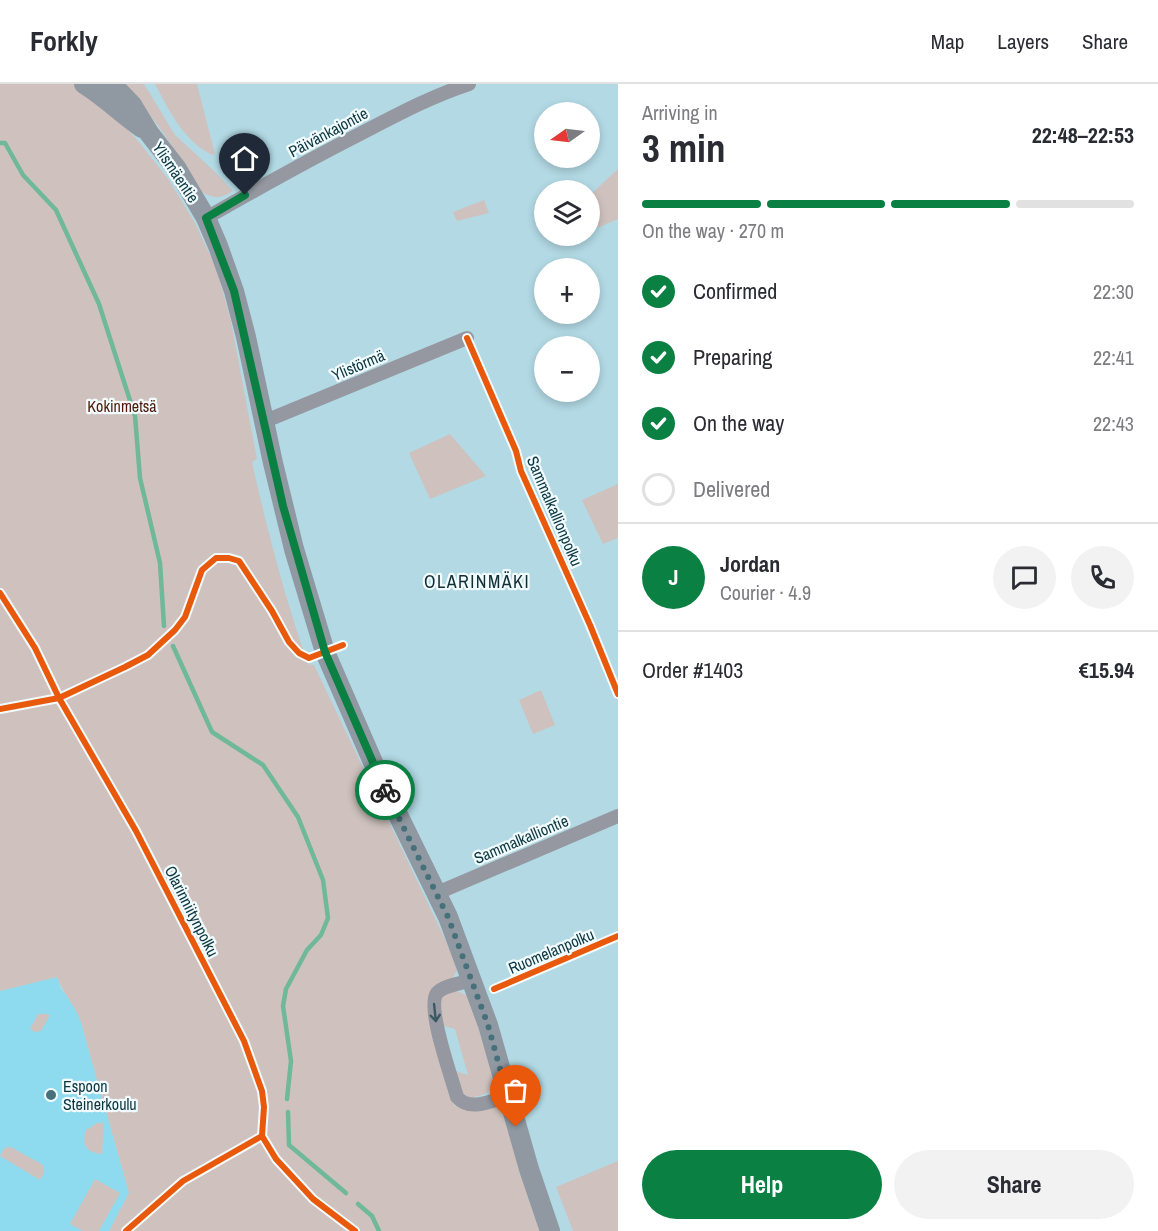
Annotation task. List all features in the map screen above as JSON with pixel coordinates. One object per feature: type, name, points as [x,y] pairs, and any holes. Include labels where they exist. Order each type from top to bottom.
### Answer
[{"type":"main road","name":"Ylismäentie","points":[[84,84],[149,133]]},
{"type":"main road","name":"Ylismäentie","points":[[112,84],[132,105],[149,133],[177,169],[206,218],[234,291],[294,549],[325,652],[379,776],[437,893],[472,980],[488,1025],[529,1169],[550,1231]]},
{"type":"street","name":"Päivänkajontie","points":[[206,218],[405,110],[430,98],[470,84]]},
{"type":"street","name":"Ylistörmä","points":[[263,422],[467,338]]},
{"type":"street","name":"Sammalkalliontie","points":[[437,893],[618,816]]},
{"type":"street","points":[[472,980],[438,992],[433,1007],[457,1097],[463,1103],[471,1105],[508,1096]]},
{"type":"shaded area","name":"Espoon Steinerkoulu","points":[[57,977],[61,989],[73,1002],[80,1019],[129,1193],[109,1231],[0,1231],[0,991]]},
{"type":"green space","name":"Kokinmetsä","points":[[0,84],[75,84],[104,107],[135,137],[169,180],[195,223],[216,268],[230,317],[257,459],[252,462],[277,564],[308,664],[314,665],[454,958],[457,971],[453,977],[437,988],[428,1011],[454,1105],[466,1109],[489,1106],[501,1110],[542,1231],[109,1231],[129,1193],[80,1019],[57,977],[0,991]]},
{"type":"green space","points":[[122,84],[144,84],[175,135],[233,191],[218,197],[202,192],[155,122]]},
{"type":"green space","points":[[155,84],[197,84],[215,154],[212,155],[202,149],[185,133]]},
{"type":"green space","points":[[618,169],[618,219],[600,227],[600,186]]},
{"type":"green space","points":[[484,200],[489,213],[457,221],[453,212]]},
{"type":"green space","points":[[450,434],[486,476],[430,499],[409,453]]},
{"type":"green space","points":[[618,484],[618,538],[603,544],[582,500]]},
{"type":"green space","points":[[541,690],[555,725],[533,734],[519,700]]},
{"type":"green space","points":[[455,990],[466,995],[470,1001],[493,1075],[492,1086],[488,1092],[470,1098],[462,1093],[452,1070],[468,1075],[455,1029],[440,1025],[439,998]]},
{"type":"green space","points":[[38,1014],[50,1015],[41,1031],[35,1032],[30,1029]]},
{"type":"green space","points":[[97,1123],[104,1123],[102,1154],[89,1150],[84,1140],[86,1130]]},
{"type":"green space","points":[[11,1147],[43,1165],[44,1173],[40,1180],[0,1156],[4,1148]]},
{"type":"green space","points":[[618,1161],[618,1231],[573,1231],[556,1187]]},
{"type":"green space","points":[[95,1179],[120,1193],[99,1231],[83,1231],[70,1224]]},
{"type":"waterway","points":[[0,143],[5,143],[23,175],[56,210],[99,304],[135,416],[140,478],[160,563],[164,626]]},
{"type":"waterway","points":[[173,646],[212,732],[263,765],[298,817],[323,880],[328,918],[321,935],[307,950],[286,989],[283,1006],[291,1061],[287,1099]]},
{"type":"waterway","points":[[288,1112],[289,1145],[346,1193]]},
{"type":"waterway","points":[[358,1204],[372,1216],[379,1231]]},
{"type":"cycle path","name":"Sammalkallionpolku","points":[[467,338],[516,451],[521,471],[590,625],[618,694]]},
{"type":"cycle path","points":[[0,709],[59,698],[148,655],[175,630],[185,617],[202,570],[216,558],[239,561],[272,611],[289,642],[299,653],[309,658],[343,645]]},
{"type":"cycle path","name":"Olarinniitynpolku","points":[[0,593],[35,648],[59,698],[136,831],[244,1041],[262,1091],[264,1107],[262,1136],[276,1159],[313,1199],[355,1231]]},
{"type":"cycle path","name":"Ruomelanpolku","points":[[494,989],[618,936]]},
{"type":"cycle path","points":[[126,1231],[183,1181],[262,1136]]},
{"type":"way so far","points":[[385,790],[448,917],[488,1025],[516,1127]]},
{"type":"place","name":"Espoon Steinerkoulu","points":[[51,1095]]},
{"type":"district","name":"OLARINMÄKI","points":[[477,581]]},
{"type":"route","points":[[245,195],[206,218],[234,291],[283,506],[325,652],[385,790]]}]
